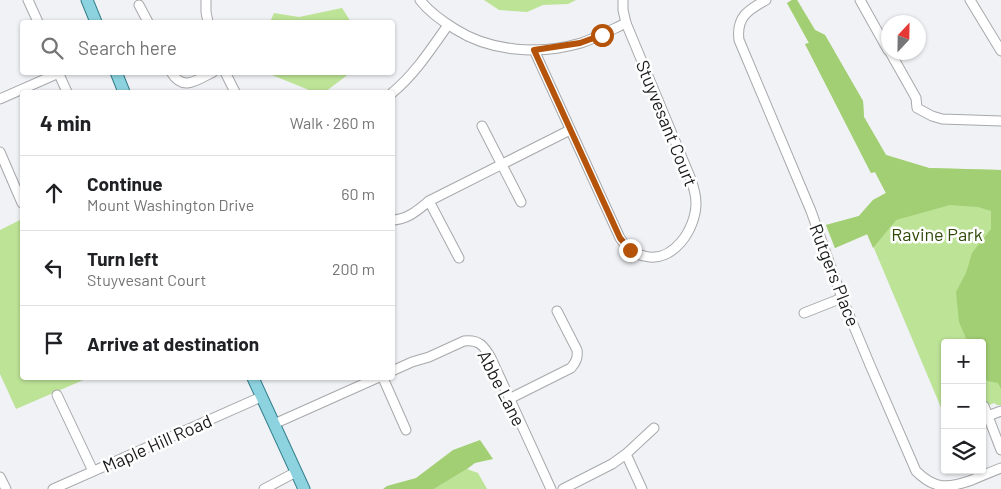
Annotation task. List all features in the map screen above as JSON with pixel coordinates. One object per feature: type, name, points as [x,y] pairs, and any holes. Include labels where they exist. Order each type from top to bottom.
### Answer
[{"type":"main road","points":[[87,0],[95,20]]},
{"type":"main road","points":[[117,75],[123,90]]},
{"type":"main road","points":[[253,380],[304,489]]},
{"type":"street","points":[[28,0],[37,20]]},
{"type":"street","points":[[206,0],[208,20]]},
{"type":"street","points":[[420,0],[448,25],[469,37],[501,47],[534,50],[580,43],[626,23]]},
{"type":"street","name":"Stuyvesant Court","points":[[534,50],[620,238],[630,250],[641,255],[655,258],[663,256],[683,239],[693,219],[696,202],[695,193],[626,23],[623,0]]},
{"type":"street","name":"Rutgers Place","points":[[766,0],[747,12],[742,18],[738,32],[739,40],[810,211],[842,298],[916,471],[930,484],[944,488],[953,487],[1001,468]]},
{"type":"street","points":[[860,0],[881,37]]},
{"type":"street","points":[[970,0],[1001,51]]},
{"type":"street","points":[[139,4],[147,20]]},
{"type":"street","points":[[394,90],[404,82],[428,54],[448,25]]},
{"type":"street","points":[[894,60],[916,98],[917,108],[942,119],[1001,121]]},
{"type":"street","points":[[20,90],[54,75]]},
{"type":"street","points":[[59,75],[66,90]]},
{"type":"street","points":[[173,75],[178,82],[189,84],[207,75]]},
{"type":"street","points":[[226,75],[234,90]]},
{"type":"street","points":[[0,99],[20,90]]},
{"type":"street","points":[[482,126],[521,202]]},
{"type":"street","points":[[395,220],[413,214],[429,202],[570,130]]},
{"type":"street","points":[[0,152],[20,198]]},
{"type":"street","points":[[429,202],[459,258]]},
{"type":"street","points":[[804,313],[842,298]]},
{"type":"street","points":[[509,399],[571,368],[576,362],[578,356],[576,350],[557,311]]},
{"type":"street","name":"Abbe Lane","points":[[395,370],[412,362],[429,358],[464,341],[469,340],[484,346],[552,489]]},
{"type":"street","points":[[274,424],[373,380]]},
{"type":"street","points":[[384,380],[406,430]]},
{"type":"street","points":[[57,395],[93,471]]},
{"type":"street","name":"Maple Hill Road","points":[[58,488],[261,397]]},
{"type":"street","points":[[986,411],[1001,450]]},
{"type":"street","points":[[988,416],[1001,411]]},
{"type":"street","points":[[563,489],[612,464],[626,454],[654,428]]},
{"type":"street","points":[[626,454],[642,489]]},
{"type":"street","points":[[264,489],[296,472]]},
{"type":"street","points":[[0,477],[6,489]]},
{"type":"green space","points":[[484,0],[576,0],[568,4],[543,5],[527,12],[499,10]]},
{"type":"green space","name":"Ravine Park","points":[[797,0],[815,30],[825,35],[863,101],[864,117],[886,155],[929,168],[1001,170],[1001,405],[994,403],[986,406],[986,339],[941,339],[941,407],[868,234],[835,248],[826,225],[859,216],[873,200],[886,193],[875,172],[871,173],[805,44],[809,43],[787,3]]},
{"type":"green space","points":[[797,0],[815,30],[825,35],[863,101],[864,117],[886,155],[929,168],[1001,170],[1001,389],[998,383],[986,379],[986,339],[966,339],[959,322],[956,292],[966,273],[972,253],[991,229],[991,211],[978,207],[950,205],[896,220],[873,248],[867,234],[835,248],[826,225],[859,216],[873,200],[886,193],[875,172],[871,173],[805,44],[809,43],[787,3]]},
{"type":"green space","points":[[342,8],[350,20],[271,20],[274,13],[299,17]]},
{"type":"green space","points":[[272,75],[347,75],[328,90],[309,90]]},
{"type":"green space","points":[[20,220],[20,380],[83,380],[16,409],[0,374],[0,230]]},
{"type":"green space","points":[[480,440],[493,459],[475,463],[434,489],[383,489],[387,486],[416,478],[453,450]]},
{"type":"green space","points":[[467,469],[478,473],[487,489],[434,489]]},
{"type":"route","points":[[602,35],[580,43],[534,50],[620,238],[630,250]]}]
